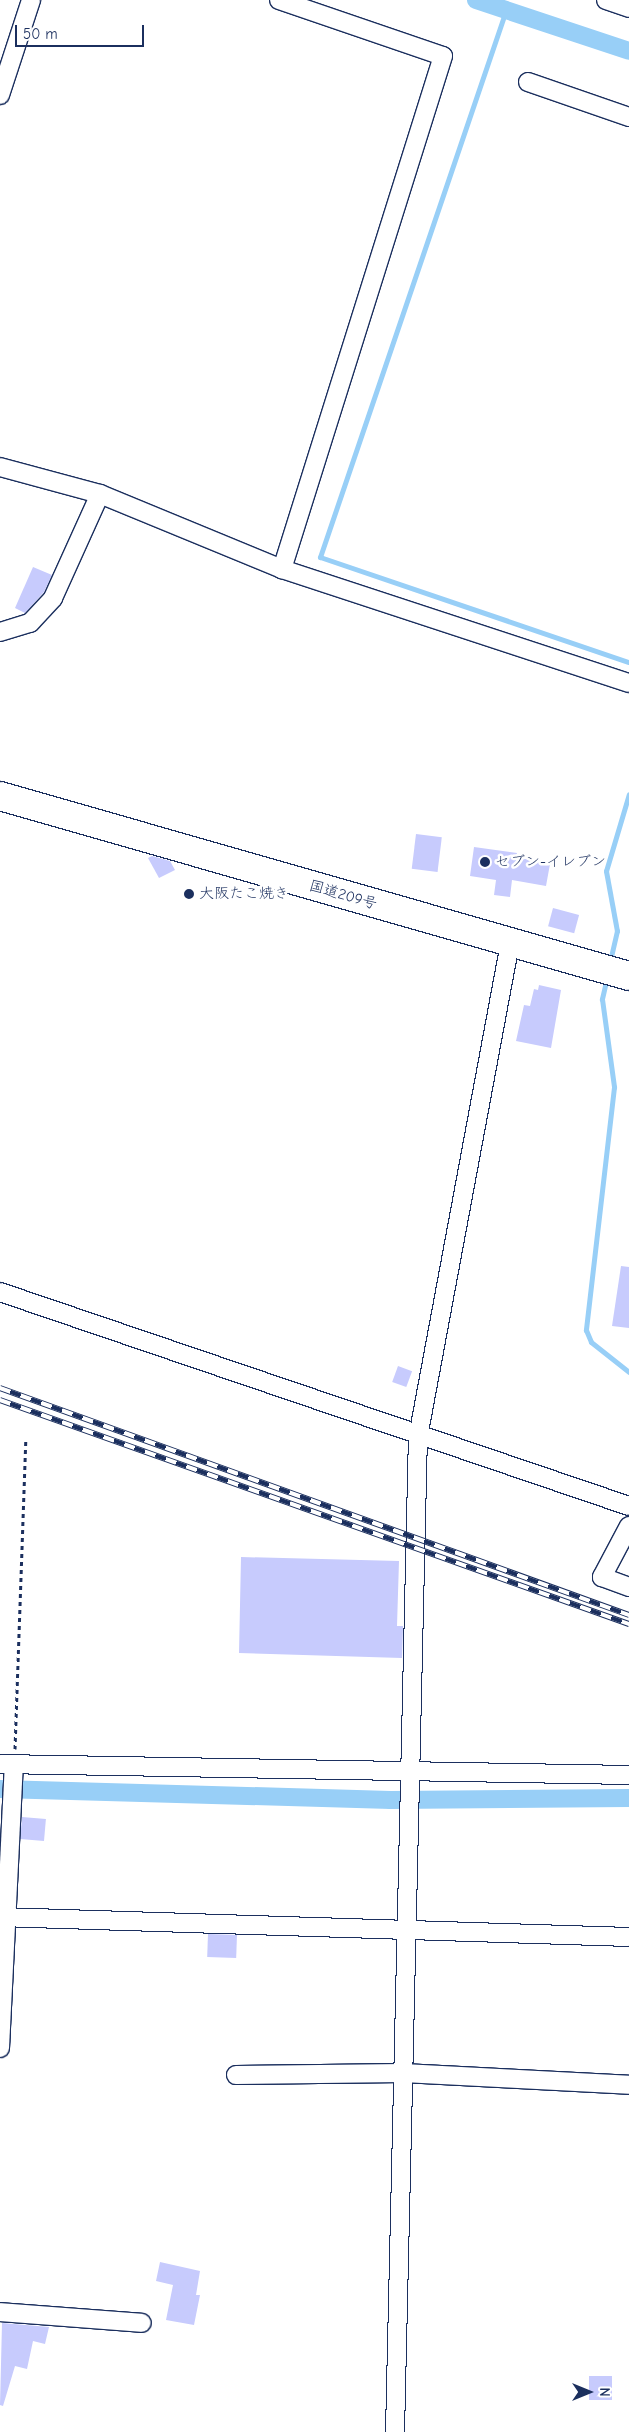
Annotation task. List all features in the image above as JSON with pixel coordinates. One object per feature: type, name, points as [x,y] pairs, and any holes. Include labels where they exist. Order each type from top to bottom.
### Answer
[{"type":"highway","name":"国道209号","points":[[0,796],[626,975]]},
{"type":"street","points":[[0,95],[31,0]]},
{"type":"street","points":[[279,0],[443,56],[282,569]]},
{"type":"street","points":[[606,0],[629,8]]},
{"type":"street","points":[[528,82],[629,117]]},
{"type":"street","points":[[0,467],[100,494],[282,569],[629,683]]},
{"type":"street","points":[[0,632],[30,623],[53,598],[100,494]]},
{"type":"street","points":[[395,2432],[418,1437],[510,942]]},
{"type":"street","points":[[0,1292],[418,1437],[629,1506]]},
{"type":"street","points":[[629,1526],[602,1577],[629,1587]]},
{"type":"street","points":[[0,2048],[7,1764],[411,1769],[629,1775]]},
{"type":"street","points":[[2,1917],[629,1937]]},
{"type":"street","points":[[236,2075],[403,2074],[629,2085]]},
{"type":"street","points":[[0,2312],[142,2323]]},
{"type":"path","points":[[7,1764],[26,1440]]},
{"type":"building","points":[[33,567],[52,575],[44,592],[25,613],[15,608]]},
{"type":"building","points":[[416,834],[442,837],[438,872],[412,869]]},
{"type":"building","points":[[474,847],[517,853],[516,857],[550,864],[546,886],[512,880],[510,897],[494,895],[496,880],[470,876]]},
{"type":"building","points":[[152,856],[170,861],[175,870],[159,878],[148,858]]},
{"type":"building","points":[[553,908],[579,915],[574,933],[548,926]]},
{"type":"building","points":[[539,985],[561,990],[551,1048],[516,1041],[524,1005],[530,1006],[534,989],[538,990]]},
{"type":"building","points":[[621,1266],[629,1267],[629,1328],[612,1326]]},
{"type":"building","points":[[398,1366],[412,1371],[406,1387],[392,1382]]},
{"type":"building","points":[[241,1557],[399,1561],[397,1626],[403,1626],[402,1658],[239,1653]]},
{"type":"building","points":[[22,1817],[46,1819],[44,1841],[20,1839]]},
{"type":"building","points":[[208,1934],[237,1935],[236,1958],[207,1957]]},
{"type":"building","points":[[160,2262],[200,2271],[196,2295],[200,2295],[194,2325],[166,2320],[173,2285],[156,2281]]},
{"type":"building","points":[[2,2323],[49,2327],[45,2344],[33,2341],[27,2369],[15,2366],[3,2406],[0,2405]]},
{"type":"building","points":[[589,2376],[612,2376],[612,2400],[589,2400]]},
{"type":"waterway","points":[[476,0],[629,51]]},
{"type":"waterway","points":[[506,10],[320,557],[629,662]]},
{"type":"waterway","points":[[610,961],[617,931],[606,871],[629,794]]},
{"type":"waterway","points":[[607,977],[602,999],[614,1087],[586,1330],[591,1342],[629,1372]]},
{"type":"waterway","points":[[0,1789],[391,1800],[629,1798]]},
{"type":"railway","points":[[0,1388],[629,1615]]},
{"type":"railway","points":[[0,1400],[629,1624]]},
{"type":"place","name":"セブン-イレブン","points":[[485,862]]},
{"type":"place","name":"大阪たこ焼き","points":[[189,894]]}]
